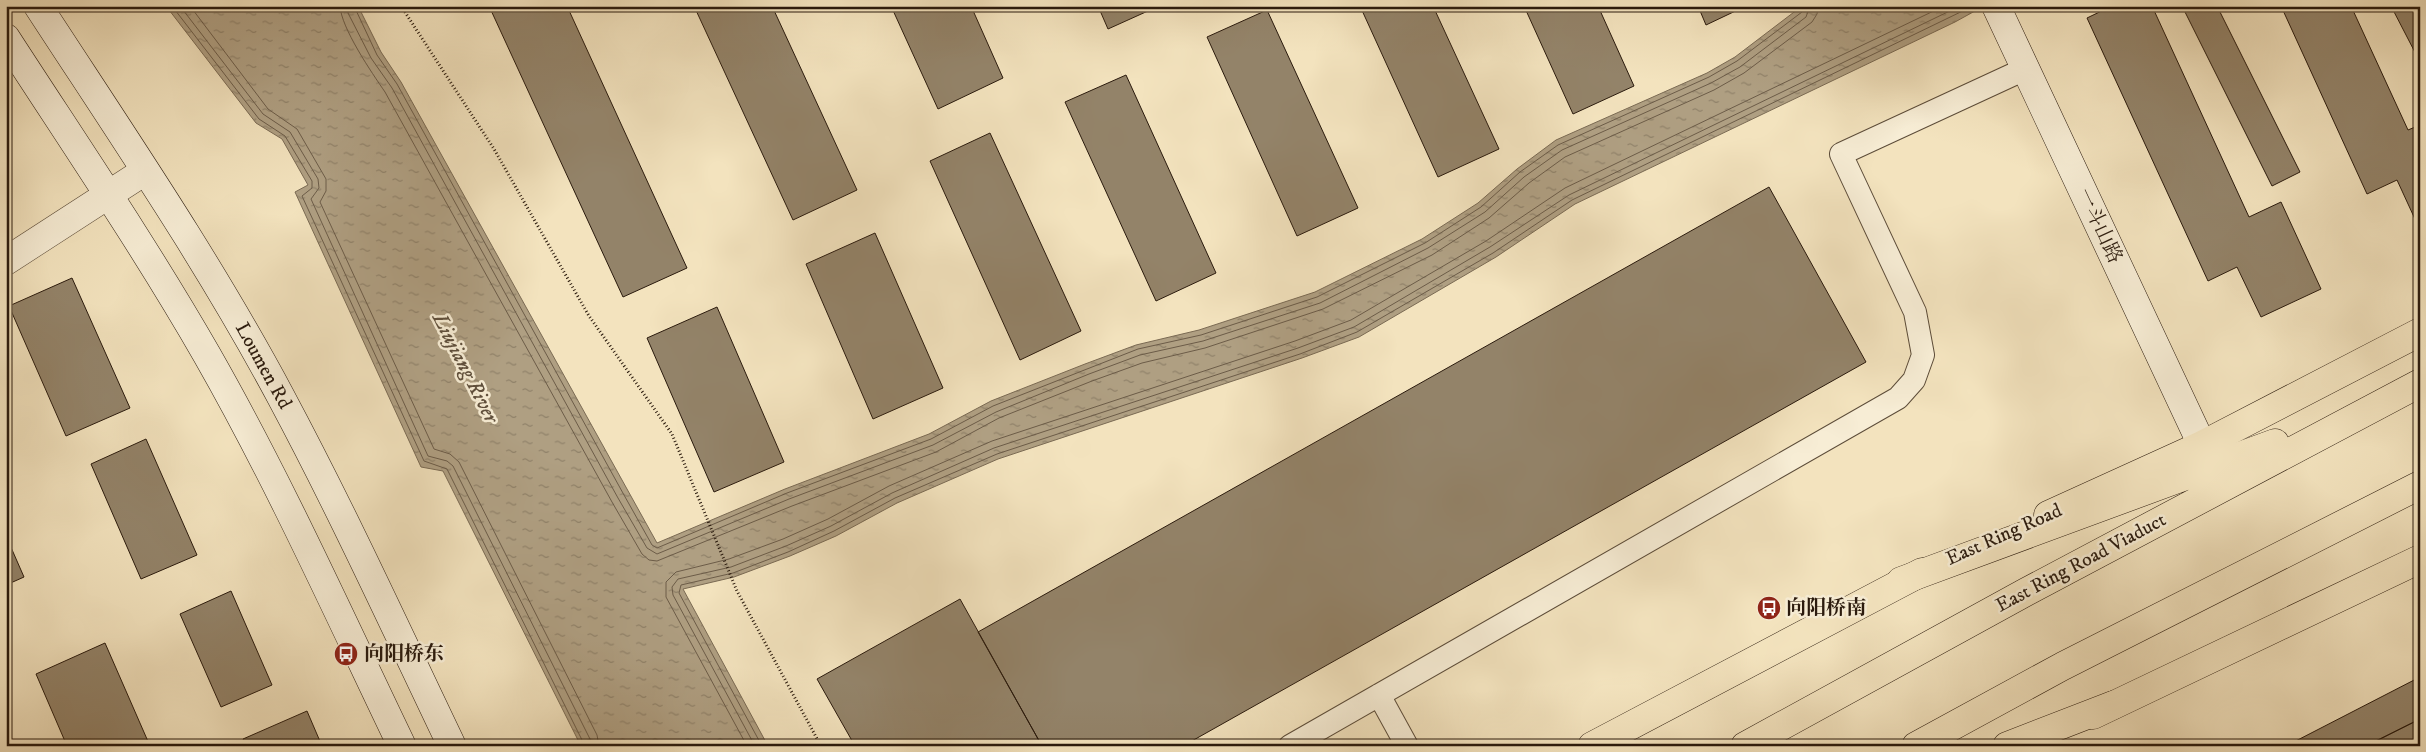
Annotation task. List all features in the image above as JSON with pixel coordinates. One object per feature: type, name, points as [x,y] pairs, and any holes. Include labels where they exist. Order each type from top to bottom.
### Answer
[{"type":"main road","name":"Loumen Rd","points":[[38,6],[205,264],[280,396],[321,475],[452,746]]},
{"type":"main road","name":"一斗山路","points":[[1996,7],[2202,445]]},
{"type":"main road","points":[[6,38],[108,195],[207,356],[281,495],[402,746]]},
{"type":"main road","points":[[6,261],[145,170]]},
{"type":"main road","name":"East Ring Road","points":[[1592,746],[1901,581],[2202,445],[2420,332]]},
{"type":"main road","name":"East Ring Road Viaduct","points":[[1745,746],[2026,592],[2420,383]]},
{"type":"main road","points":[[1901,581],[2386,400]]},
{"type":"main road","points":[[1916,746],[2063,666],[2420,484]]},
{"type":"main road","points":[[2036,746],[2113,705],[2420,559]]},
{"type":"main road","points":[[2006,746],[2113,705]]},
{"type":"lane","points":[[1290,746],[1898,398],[1914,380],[1924,355],[1915,312],[1842,154],[2025,69]]},
{"type":"lane","points":[[1379,695],[1407,746]]},
{"type":"path","points":[[401,6],[494,149],[589,316],[672,434],[738,590],[821,746]]},
{"type":"water","name":"Liujiang River","points":[[166,6],[358,6],[381,52],[401,82],[657,543],[785,489],[929,434],[991,401],[1085,364],[1136,345],[1199,330],[1315,292],[1422,239],[1478,203],[1517,169],[1556,140],[1707,73],[1735,57],[1802,6],[1984,6],[1955,22],[1575,204],[1496,257],[1359,337],[1302,358],[998,459],[897,503],[836,536],[790,556],[734,577],[683,589],[768,746],[581,746],[443,471],[421,467],[295,192],[308,185],[282,139],[256,123]]},
{"type":"building","points":[[489,6],[567,6],[687,268],[623,297]]},
{"type":"building","points":[[694,6],[772,6],[857,190],[793,220]]},
{"type":"building","points":[[891,6],[971,6],[1003,78],[938,109]]},
{"type":"building","points":[[1098,6],[1159,6],[1108,29]]},
{"type":"building","points":[[1360,6],[1433,6],[1499,149],[1438,177]]},
{"type":"building","points":[[1524,6],[1598,6],[1634,86],[1573,114]]},
{"type":"building","points":[[1698,6],[1746,6],[1706,25]]},
{"type":"building","points":[[2112,6],[2152,6],[2249,217],[2281,202],[2321,289],[2261,317],[2237,267],[2208,281],[2087,18]]},
{"type":"building","points":[[2182,6],[2217,6],[2300,172],[2272,186]]},
{"type":"building","points":[[2281,6],[2351,6],[2408,130],[2420,125],[2420,230],[2397,180],[2367,194]]},
{"type":"building","points":[[2391,6],[2420,6],[2420,62]]},
{"type":"building","points":[[1267,10],[1358,208],[1297,236],[1207,37]]},
{"type":"building","points":[[1126,75],[1216,273],[1156,301],[1065,102]]},
{"type":"building","points":[[990,133],[1081,331],[1020,360],[930,161]]},
{"type":"building","points":[[1769,187],[1866,362],[1183,746],[1042,746],[978,632]]},
{"type":"building","points":[[875,233],[943,388],[873,419],[806,264]]},
{"type":"building","points":[[72,278],[130,408],[66,436],[9,306]]},
{"type":"building","points":[[717,307],[784,462],[714,492],[647,338]]},
{"type":"building","points":[[146,439],[197,555],[141,579],[91,464]]},
{"type":"building","points":[[6,536],[24,577],[6,585]]},
{"type":"building","points":[[231,591],[272,685],[221,707],[180,614]]},
{"type":"building","points":[[960,599],[1042,746],[855,746],[817,679]]},
{"type":"building","points":[[105,643],[150,746],[67,746],[36,674]]},
{"type":"building","points":[[2420,677],[2420,719],[2366,746],[2286,746]]},
{"type":"building","points":[[307,711],[322,746],[246,746],[243,739]]},
{"type":"building","points":[[2420,719],[2420,746],[2366,746]]},
{"type":"place","name":"向阳桥南","points":[[1769,608]]},
{"type":"place","name":"向阳桥东","points":[[346,654]]}]
